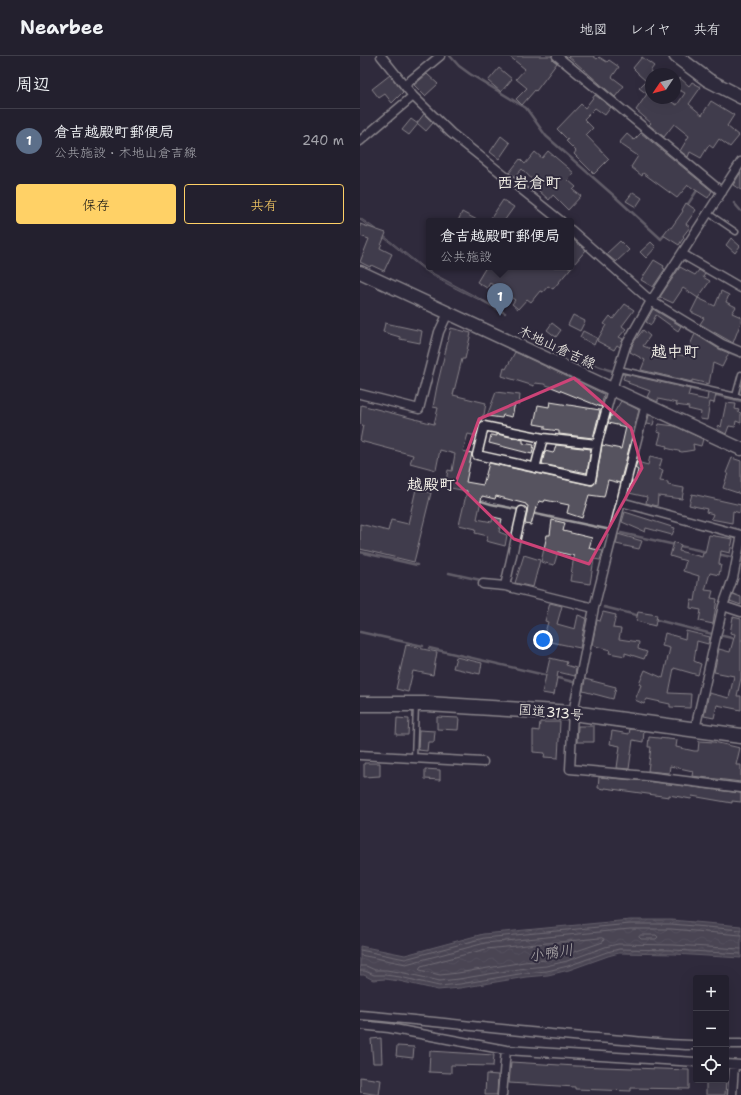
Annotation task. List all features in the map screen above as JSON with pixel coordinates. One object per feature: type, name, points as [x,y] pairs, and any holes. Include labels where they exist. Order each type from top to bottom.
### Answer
[{"type":"highway","name":"国道313号","points":[[360,704],[416,704],[573,713],[741,736]]},
{"type":"main road","points":[[676,56],[708,80],[741,96]]},
{"type":"main road","name":"木地山倉吉線","points":[[360,272],[646,404],[741,450]]},
{"type":"street","points":[[382,56],[414,96],[451,133],[557,218]]},
{"type":"street","points":[[405,85],[440,56]]},
{"type":"street","points":[[561,57],[722,192]]},
{"type":"street","points":[[360,141],[414,96]]},
{"type":"street","points":[[597,444],[543,438],[484,426],[477,455],[591,480],[597,444],[626,345],[651,302],[741,162]]},
{"type":"street","points":[[574,233],[651,302],[722,344],[741,352]]},
{"type":"street","points":[[682,254],[741,288]]},
{"type":"street","points":[[360,394],[419,409],[439,332],[448,313]]},
{"type":"street","points":[[646,404],[594,608],[573,713],[570,769],[646,776],[741,788]]},
{"type":"street","points":[[535,468],[543,438]]},
{"type":"street","points":[[621,502],[741,535]]},
{"type":"street","points":[[505,586],[522,510]]},
{"type":"street","points":[[695,729],[723,606],[732,578],[741,539]]},
{"type":"street","points":[[732,578],[741,581]]},
{"type":"street","points":[[483,584],[505,586],[594,608]]},
{"type":"street","points":[[723,606],[741,612]]},
{"type":"street","points":[[360,755],[484,762]]},
{"type":"street","points":[[360,1015],[446,1022],[557,1036],[693,1044]]},
{"type":"street","points":[[360,1025],[389,1028],[506,1050],[693,1062]]},
{"type":"street","points":[[729,1044],[741,1044]]},
{"type":"street","points":[[502,1095],[506,1050]]},
{"type":"street","points":[[732,1095],[734,1065]]},
{"type":"lane","points":[[708,213],[736,232]]},
{"type":"lane","points":[[619,369],[741,397]]},
{"type":"lane","points":[[735,396],[741,374]]},
{"type":"lane","points":[[414,758],[416,704]]},
{"type":"highlighted area","points":[[574,378],[631,428],[642,468],[589,564],[514,539],[456,482],[479,419]]},
{"type":"water","points":[[360,218],[373,227],[426,270],[486,303],[454,288],[430,274],[360,220]]},
{"type":"water","name":"小鴨川","points":[[630,920],[671,920],[741,926],[741,958],[674,954],[619,953],[569,970],[548,975],[438,990],[399,981],[385,979],[373,980],[364,975],[360,975],[360,946],[405,955],[483,934]]},
{"type":"building","points":[[509,56],[552,56],[553,60],[557,63],[536,91],[535,90],[522,105],[516,99],[527,88],[516,79],[525,69]]},
{"type":"building","points":[[568,56],[593,56],[597,59],[599,57],[607,62],[609,60],[619,67],[612,77],[624,86],[615,97]]},
{"type":"building","points":[[642,57],[654,66],[652,68],[645,68],[645,80],[633,68]]},
{"type":"building","points":[[499,68],[512,79],[501,92],[488,81]]},
{"type":"building","points":[[427,74],[438,84],[425,96],[414,85]]},
{"type":"building","points":[[390,75],[403,92],[392,103],[385,94],[379,98],[372,89]]},
{"type":"building","points":[[681,79],[689,86],[692,82],[701,87],[689,104],[702,115],[711,101],[734,115],[727,126],[739,136],[730,147],[719,139],[713,148],[709,145],[701,158],[690,152],[688,157],[680,151],[689,136],[674,124],[664,137],[649,125],[651,123],[636,110],[645,97],[645,104],[681,104],[681,99],[685,93],[681,91]]},
{"type":"building","points":[[645,82],[645,92],[639,88]]},
{"type":"building","points":[[595,95],[611,107],[605,115],[595,108],[584,119],[593,128],[586,135],[609,159],[594,174],[574,154],[576,151],[557,129],[581,104],[585,108]]},
{"type":"building","points":[[424,114],[433,123],[426,131],[417,123]]},
{"type":"building","points":[[411,119],[418,124],[409,135],[402,130]]},
{"type":"building","points":[[641,133],[712,191],[708,198],[688,185],[677,198],[643,173],[642,176],[631,167],[638,156],[619,143],[627,134],[634,140]]},
{"type":"building","points":[[501,136],[510,143],[499,159],[490,152]]},
{"type":"building","points":[[548,151],[574,173],[568,180],[576,187],[573,190],[581,196],[568,210],[553,195],[549,200],[538,190],[540,188],[522,169],[515,177],[509,173],[520,159],[525,164],[535,152],[542,158]]},
{"type":"building","points":[[741,172],[741,190],[733,185]]},
{"type":"building","points":[[633,192],[642,198],[636,207],[626,201]]},
{"type":"building","points":[[503,200],[514,207],[506,218],[491,218]]},
{"type":"building","points":[[686,203],[696,210],[686,224],[690,227],[683,236],[684,237],[679,245],[663,235],[669,227],[671,228],[683,211],[682,210]]},
{"type":"building","points":[[462,212],[473,218],[459,218]]},
{"type":"building","points":[[360,224],[386,233],[380,248],[392,254],[384,271],[360,262],[369,239],[360,236]]},
{"type":"building","points":[[731,238],[740,246],[735,253],[726,245]]},
{"type":"building","points":[[574,240],[586,250],[574,264]]},
{"type":"building","points":[[620,241],[629,250],[616,262],[606,254]]},
{"type":"building","points":[[651,242],[656,247],[646,258],[640,252]]},
{"type":"building","points":[[654,260],[664,266],[663,268],[665,269],[653,287],[641,280]]},
{"type":"building","points":[[680,267],[695,275],[699,270],[705,274],[703,277],[710,281],[698,298],[683,288],[673,303],[660,297]]},
{"type":"building","points":[[484,270],[569,270],[553,289],[548,286],[543,292],[540,291],[531,302],[527,299],[518,309],[512,304],[515,300],[490,283],[487,288],[477,282]]},
{"type":"building","points":[[721,291],[729,295],[726,302],[736,307],[732,313],[741,317],[741,322],[733,343],[700,324],[704,318],[691,312],[698,298],[715,306]]},
{"type":"building","points":[[625,304],[634,310],[622,326],[626,329],[619,337],[623,339],[620,347],[617,345],[614,350],[597,341],[606,325],[604,324],[610,316],[613,319]]},
{"type":"building","points":[[653,309],[681,326],[678,331],[656,315],[651,325],[646,322]]},
{"type":"building","points":[[573,315],[585,321],[580,331],[568,325]]},
{"type":"building","points":[[385,323],[422,331],[420,343],[400,339],[400,337],[383,332]]},
{"type":"building","points":[[552,323],[561,330],[556,337],[547,330]]},
{"type":"building","points":[[451,328],[471,333],[465,359],[462,359],[453,395],[486,403],[484,415],[479,424],[476,436],[468,434],[463,451],[472,453],[466,482],[483,485],[489,463],[593,485],[596,481],[602,445],[621,449],[626,427],[608,423],[610,416],[612,416],[621,401],[639,410],[620,483],[608,480],[604,497],[589,495],[582,518],[567,513],[569,505],[545,500],[544,502],[539,501],[531,525],[525,524],[528,506],[526,504],[496,496],[495,499],[482,496],[477,519],[492,522],[493,517],[502,519],[499,532],[507,535],[505,546],[486,541],[488,536],[475,533],[476,529],[459,525],[467,491],[445,487],[448,470],[452,471],[455,454],[440,450],[436,470],[410,463],[413,455],[360,441],[363,425],[360,424],[361,405],[434,424],[438,408],[433,407]]},
{"type":"building","points":[[643,330],[650,336],[643,346],[672,356],[672,353],[685,356],[695,334],[719,349],[729,353],[722,367],[713,363],[709,384],[692,380],[692,382],[641,370],[645,360],[630,352],[633,343]]},
{"type":"building","points":[[583,331],[597,338],[594,345],[580,337]]},
{"type":"building","points":[[515,352],[604,394],[601,407],[544,384],[535,383],[534,386],[502,376],[504,368],[506,369]]},
{"type":"building","points":[[625,374],[690,389],[688,396],[707,400],[708,393],[716,395],[714,403],[710,402],[707,420],[700,419],[701,412],[688,409],[689,407],[676,405],[677,403],[658,399],[658,402],[647,397],[650,391],[628,383],[629,381],[623,379]]},
{"type":"building","points":[[496,392],[520,395],[519,404],[515,403],[512,417],[503,415],[502,418],[487,416]]},
{"type":"building","points":[[550,402],[600,410],[593,438],[559,434],[559,431],[545,429],[545,426],[534,424],[538,405],[549,407]]},
{"type":"building","points":[[726,403],[736,404],[735,409],[739,410],[738,412],[741,413],[741,423],[736,421],[735,427],[729,426],[726,434],[717,429],[719,425],[721,427]]},
{"type":"building","points":[[649,415],[655,417],[653,425],[647,424]]},
{"type":"building","points":[[659,424],[675,426],[703,439],[701,446],[693,444],[694,450],[682,452],[666,448],[667,446],[658,444],[661,433],[657,432]]},
{"type":"building","points":[[497,434],[523,440],[523,443],[534,445],[532,454],[489,443],[491,435],[497,436]]},
{"type":"building","points":[[556,445],[591,449],[587,473],[542,464],[545,451],[553,453]]},
{"type":"building","points":[[650,456],[662,459],[659,469],[663,470],[660,481],[668,482],[668,485],[684,488],[682,499],[658,496],[657,506],[646,503],[647,497],[629,493],[632,481],[635,482],[638,470],[635,468],[637,462],[648,465]]},
{"type":"building","points":[[732,458],[741,461],[741,494],[723,488],[728,473],[726,473]]},
{"type":"building","points":[[416,489],[431,493],[414,562],[360,549],[360,524],[388,531],[391,520],[408,524]]},
{"type":"building","points":[[692,494],[741,505],[740,513],[733,511],[732,523],[711,519],[713,514],[706,512],[707,509],[689,505]]},
{"type":"building","points":[[625,512],[675,528],[672,535],[646,528],[645,532],[622,522]]},
{"type":"building","points":[[552,520],[565,523],[563,531],[592,538],[589,548],[603,551],[600,560],[594,559],[590,584],[570,581],[574,556],[558,552],[554,565],[541,562],[547,535],[550,535]]},
{"type":"building","points":[[618,534],[642,541],[639,549],[616,544]]},
{"type":"building","points":[[709,535],[733,539],[730,553],[721,551],[719,575],[710,573],[705,590],[713,591],[711,598],[717,599],[713,624],[699,621],[701,610],[690,608],[691,600],[695,601],[699,576],[683,571],[686,561],[670,556],[674,542],[681,545],[679,551],[702,557],[703,553],[705,553]]},
{"type":"building","points":[[524,555],[540,560],[533,587],[515,583]]},
{"type":"building","points":[[733,594],[741,597],[741,605],[730,601]]},
{"type":"building","points":[[550,603],[562,606],[557,624],[575,629],[578,615],[586,618],[580,648],[551,642],[551,644],[542,642],[548,622],[545,621]]},
{"type":"building","points":[[603,612],[616,615],[613,628],[621,629],[619,639],[639,642],[638,649],[647,652],[644,659],[625,653],[625,656],[609,653],[610,650],[592,645],[597,620],[600,621]]},
{"type":"building","points":[[638,612],[657,615],[655,626],[636,621]]},
{"type":"building","points":[[733,617],[741,619],[741,678],[737,696],[741,696],[741,710],[717,705],[714,718],[704,716],[709,693],[729,698],[734,676],[714,672],[719,649],[730,652],[735,634],[730,633]]},
{"type":"building","points":[[686,631],[710,637],[708,644],[697,641],[694,661],[701,664],[698,675],[674,668],[669,693],[691,694],[690,708],[670,707],[670,704],[647,699],[644,704],[635,700],[641,685],[639,684],[645,670],[663,678],[670,648],[662,646],[665,633],[685,639]]},
{"type":"building","points":[[406,645],[437,652],[433,675],[413,671],[408,692],[396,689]]},
{"type":"building","points":[[456,657],[482,663],[480,674],[453,668]]},
{"type":"building","points":[[550,658],[567,662],[566,665],[576,668],[575,676],[558,672],[554,695],[542,693]]},
{"type":"building","points":[[585,679],[616,687],[613,699],[583,691]]},
{"type":"building","points":[[437,717],[459,718],[458,730],[437,729]]},
{"type":"building","points":[[397,718],[409,719],[408,735],[396,735]]},
{"type":"building","points":[[540,722],[560,722],[558,758],[544,757],[545,753],[533,752],[533,730],[539,731]]},
{"type":"building","points":[[578,726],[594,726],[594,742],[577,742]]},
{"type":"building","points":[[630,729],[644,731],[643,742],[633,740],[629,769],[617,768],[620,746],[610,744],[612,731],[629,734]]},
{"type":"building","points":[[419,730],[435,731],[434,742],[428,742],[427,751],[418,750]]},
{"type":"building","points":[[649,737],[677,740],[676,747],[694,751],[698,751],[699,741],[714,742],[740,748],[736,765],[741,765],[741,782],[692,776],[693,771],[670,766],[669,773],[648,771],[651,747],[648,747]]},
{"type":"building","points":[[364,763],[380,763],[380,776],[364,777]]},
{"type":"building","points":[[425,769],[440,770],[440,780],[425,779]]},
{"type":"building","points":[[599,777],[741,793],[741,802],[732,801],[732,803],[692,796],[691,799],[669,795],[669,797],[598,788]]},
{"type":"building","points":[[381,1038],[382,1063],[373,1063],[371,1039]]},
{"type":"building","points":[[397,1046],[414,1047],[413,1058],[396,1056]]},
{"type":"building","points":[[430,1051],[494,1055],[493,1066],[451,1065],[451,1073],[429,1072]]},
{"type":"building","points":[[511,1062],[689,1070],[689,1089],[631,1088],[631,1091],[575,1089],[575,1087],[509,1083]]},
{"type":"building","points":[[486,1074],[498,1075],[497,1095],[485,1095]]},
{"type":"building","points":[[360,1077],[381,1080],[379,1095],[360,1092]]},
{"type":"building","points":[[706,1083],[726,1083],[725,1095],[706,1095]]},
{"type":"waterway","points":[[450,56],[459,66],[470,74],[526,108],[546,136],[661,239],[666,233]]},
{"type":"waterway","points":[[686,207],[698,189]]},
{"type":"waterway","points":[[734,203],[741,211]]},
{"type":"waterway","points":[[483,301],[505,313]]},
{"type":"waterway","points":[[653,308],[723,350],[741,357]]},
{"type":"waterway","points":[[532,332],[541,338]]},
{"type":"waterway","points":[[553,345],[589,363],[627,375]]},
{"type":"waterway","points":[[739,394],[741,384]]},
{"type":"waterway","points":[[687,388],[741,401]]},
{"type":"waterway","points":[[478,500],[521,510]]},
{"type":"waterway","points":[[531,513],[611,530]]},
{"type":"waterway","points":[[621,533],[707,552]]},
{"type":"waterway","points":[[360,552],[417,565]]},
{"type":"waterway","points":[[718,554],[731,557]]},
{"type":"waterway","points":[[449,573],[485,581]]},
{"type":"waterway","points":[[604,607],[640,616]]},
{"type":"waterway","points":[[653,619],[712,634]]},
{"type":"waterway","points":[[360,632],[423,646]]},
{"type":"waterway","points":[[723,636],[741,640]]},
{"type":"waterway","points":[[429,648],[549,676]]},
{"type":"waterway","points":[[554,677],[577,683]]},
{"type":"place","name":"倉吉越殿町郵便局","points":[[500,316]]},
{"type":"district","name":"西岩倉町","points":[[529,182]]},
{"type":"district","name":"越中町","points":[[675,351]]},
{"type":"district","name":"越殿町","points":[[431,484]]}]
